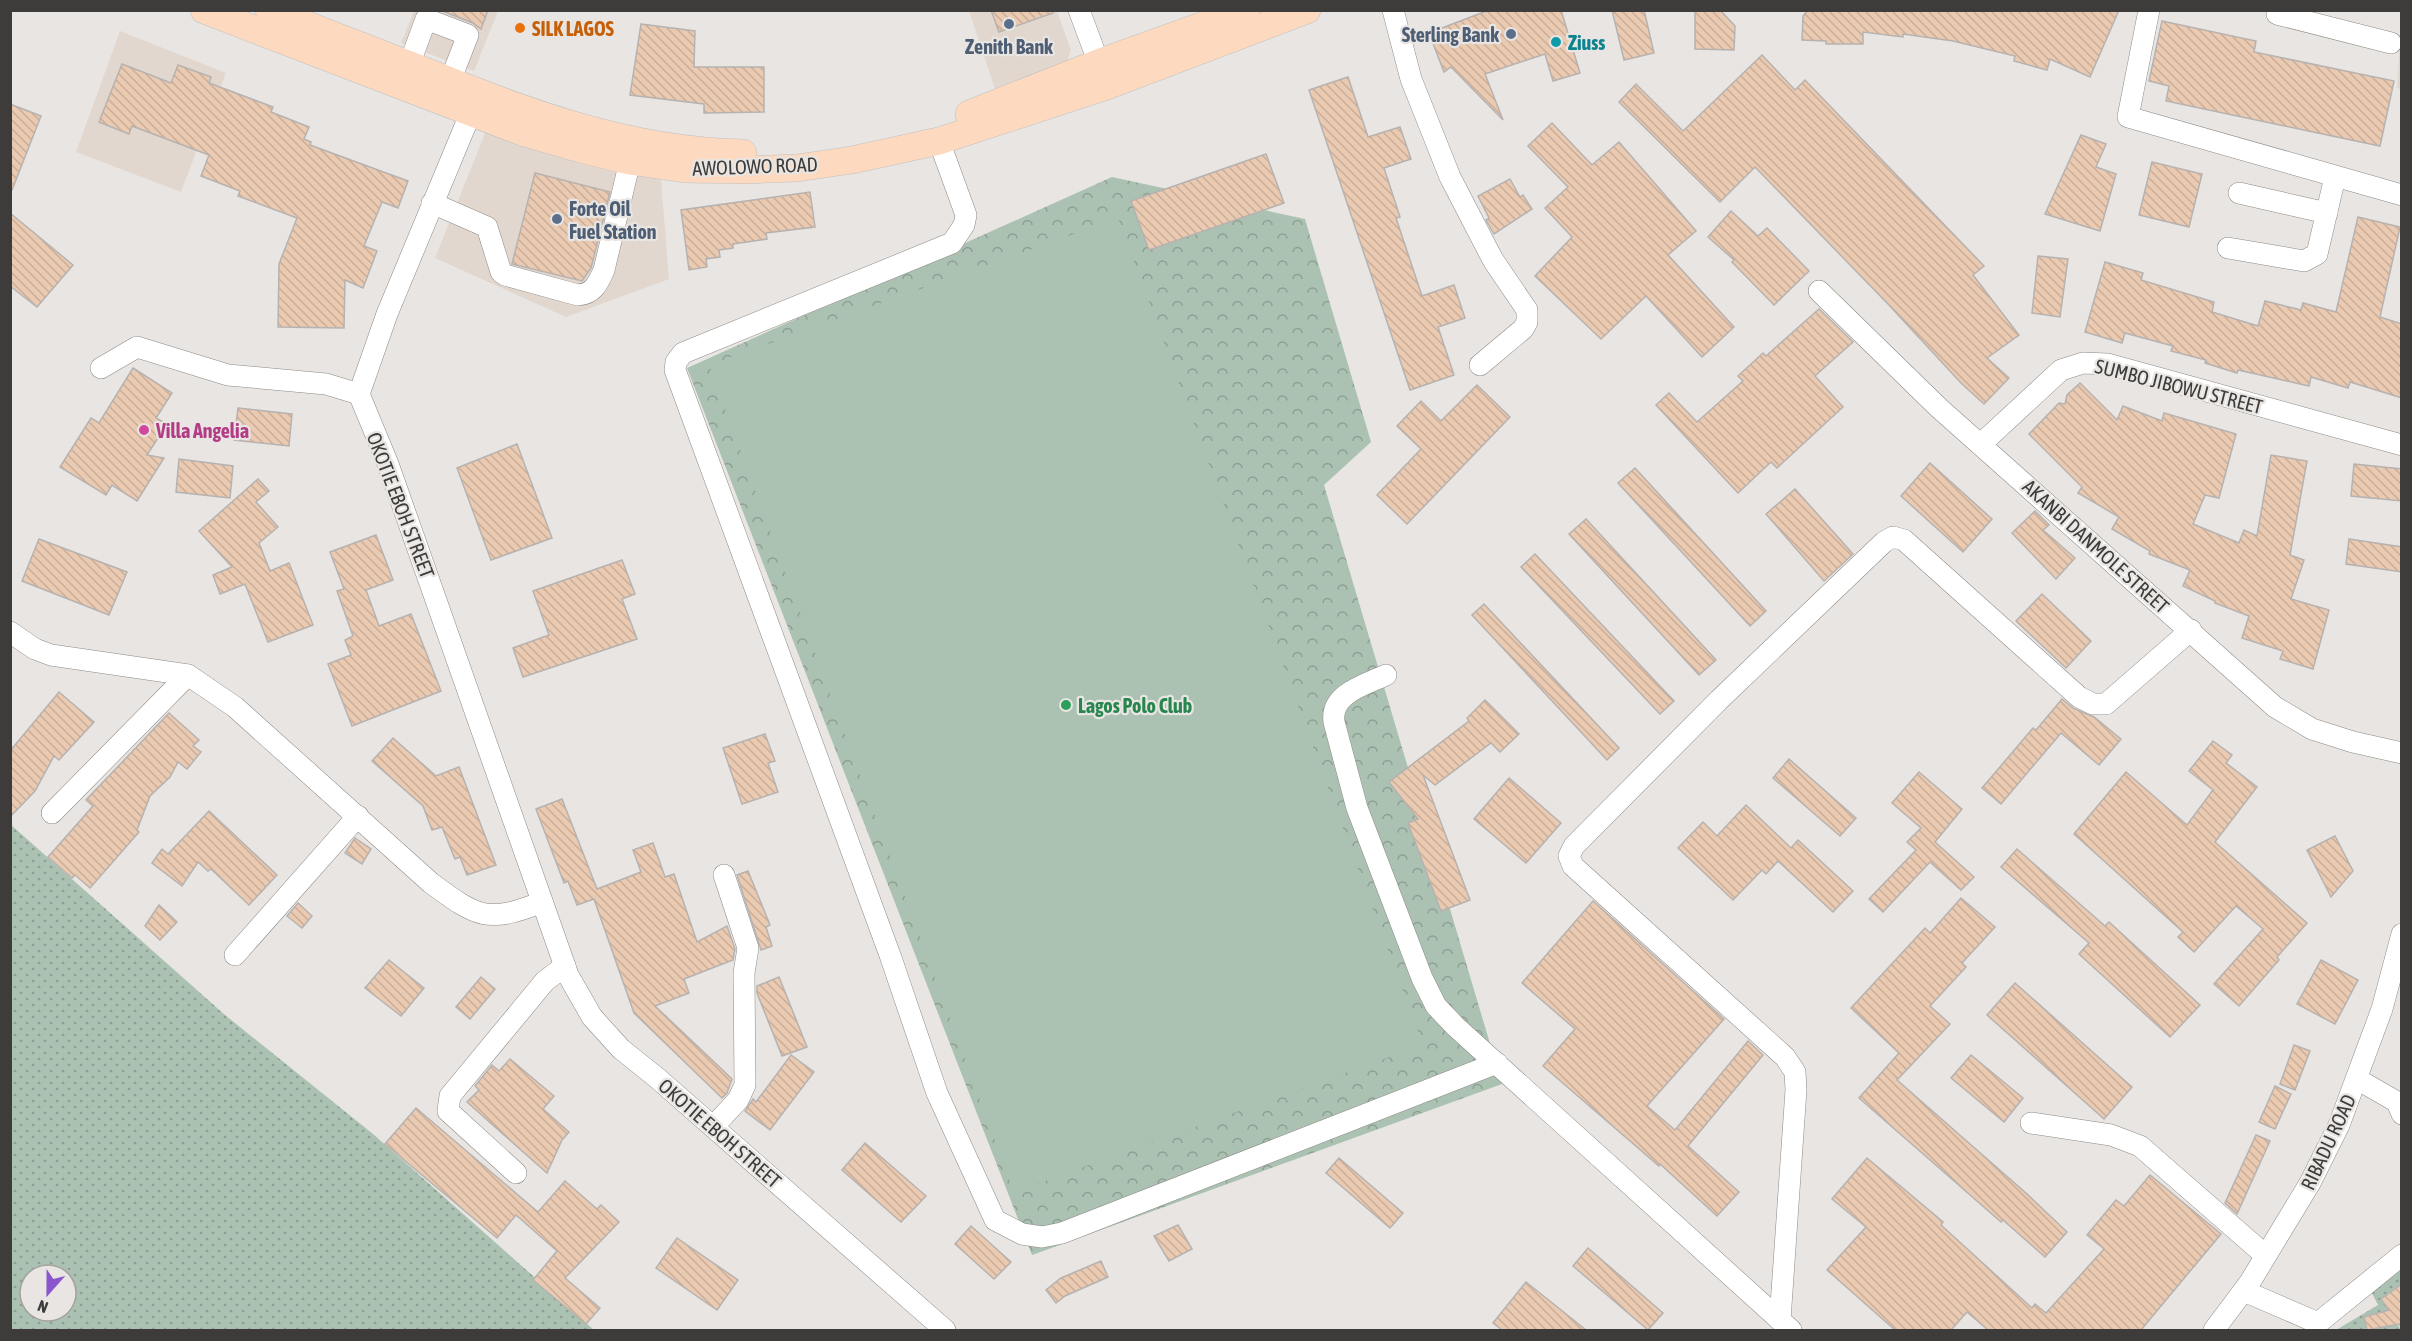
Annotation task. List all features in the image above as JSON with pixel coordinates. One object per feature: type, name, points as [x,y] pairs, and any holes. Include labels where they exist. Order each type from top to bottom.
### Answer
[{"type":"main road","name":"AWOLOWO ROAD","points":[[204,10],[474,103],[656,145],[721,152],[778,153],[840,147],[896,137],[1307,10]]},
{"type":"main road","name":"AWOLOWO ROAD","points":[[269,10],[450,81],[474,103],[522,132],[630,161],[685,169],[797,168],[852,160],[939,141],[1102,74],[1246,10]]},
{"type":"street","points":[[1079,10],[1102,74]]},
{"type":"street","points":[[1393,10],[1411,79],[1450,177],[1493,260],[1527,310],[1527,322],[1523,329],[1480,364]]},
{"type":"street","points":[[2149,10],[2128,117],[2402,195]]},
{"type":"street","points":[[2272,12],[2391,43]]},
{"type":"street","points":[[409,64],[426,19],[468,35],[450,81]]},
{"type":"street","points":[[101,368],[137,347],[228,375],[326,384],[359,394],[387,314],[474,103]]},
{"type":"street","points":[[939,141],[966,215],[964,225],[952,243],[683,353],[676,362],[675,370],[891,958],[937,1094],[995,1220],[1022,1234],[1042,1237],[1062,1233],[1497,1063]]},
{"type":"street","points":[[432,203],[487,228],[501,272],[505,275],[578,295],[587,294],[599,283],[604,270],[630,161]]},
{"type":"street","points":[[2228,248],[2304,261],[2317,254],[2335,177]]},
{"type":"street","points":[[2239,193],[2327,213]]},
{"type":"street","name":"AKANBI DANMOLE STREET","points":[[1819,291],[1902,373],[2276,706],[2312,729],[2353,742],[2402,753]]},
{"type":"street","name":"SUMBO JIBOWU STREET","points":[[1981,444],[2061,370],[2083,363],[2108,364],[2402,445]]},
{"type":"street","name":"OKOTIE EBOH STREET","points":[[359,394],[388,464],[565,966],[592,1017],[621,1049],[945,1330]]},
{"type":"street","points":[[1785,1325],[1795,1072],[1785,1057],[1573,866],[1569,856],[1574,846],[1719,700],[1884,542],[1893,537],[1904,540],[2079,697],[2093,704],[2106,704],[2191,630]]},
{"type":"street","points":[[10,632],[35,650],[51,655],[188,675],[235,707],[432,883],[467,909],[491,917],[514,913],[542,902]]},
{"type":"street","points":[[52,813],[188,675]]},
{"type":"street","points":[[1386,675],[1357,688],[1338,701],[1332,712],[1357,808],[1422,978],[1436,1006],[1785,1325]]},
{"type":"street","points":[[235,955],[358,816]]},
{"type":"street","points":[[713,1127],[738,1100],[745,1085],[744,973],[748,948],[723,875]]},
{"type":"street","name":"RIBADU ROAD","points":[[2214,1330],[2244,1291],[2310,1184],[2339,1125],[2382,1009],[2402,934]]},
{"type":"street","points":[[516,1173],[448,1111],[448,1104],[450,1096],[546,981],[565,966]]},
{"type":"street","points":[[2357,1079],[2397,1102],[2402,1114]]},
{"type":"street","points":[[2031,1123],[2111,1135],[2140,1146],[2265,1255]]},
{"type":"street","points":[[2244,1291],[2318,1323],[2402,1255]]},
{"type":"shaded area","points":[[414,11],[498,11],[474,71],[401,43]]},
{"type":"shaded area","points":[[969,11],[1057,11],[1071,50],[1064,71],[997,95]]},
{"type":"shaded area","points":[[2402,24],[2401,89],[2397,88]]},
{"type":"shaded area","points":[[120,31],[226,73],[181,192],[76,152]]},
{"type":"shaded area","name":"Forte Oil Fuel Station","points":[[486,131],[661,180],[669,279],[566,317],[435,258]]},
{"type":"green space","name":"Lagos Polo Club","points":[[1112,177],[1305,219],[1371,442],[1324,485],[1502,1084],[1032,1255],[687,368]]},
{"type":"green space","name":"Lagos Polo Club","points":[[1118,218],[1423,1045],[1014,1192],[709,365]]},
{"type":"green space","points":[[10,824],[225,1015],[373,1134],[594,1330],[11,1330]]},
{"type":"green space","points":[[2401,1266],[2401,1284],[2381,1299],[2401,1330],[2336,1330],[2378,1305],[2370,1289]]},
{"type":"building","points":[[440,10],[488,10],[481,29],[473,23]]},
{"type":"building","name":"Zenith Bank","points":[[991,10],[1053,10],[1053,13],[999,32]]},
{"type":"building","points":[[1489,10],[1561,10],[1580,73],[1553,81],[1545,54],[1485,74],[1503,120],[1451,67],[1444,72],[1429,33]]},
{"type":"building","points":[[1612,10],[1644,10],[1654,53],[1624,60]]},
{"type":"building","points":[[1695,10],[1720,10],[1735,26],[1734,50],[1695,49]]},
{"type":"building","points":[[1808,10],[2119,10],[2090,77],[2050,59],[2047,70],[2014,61],[2015,56],[1953,41],[1903,34],[1903,37],[1863,32],[1863,44],[1826,44],[1826,41],[1802,40],[1803,16]]},
{"type":"building","points":[[2162,21],[2256,41],[2254,52],[2394,81],[2380,146],[2166,101],[2169,86],[2149,81]]},
{"type":"building","points":[[641,24],[695,31],[694,67],[764,67],[764,112],[704,113],[704,104],[630,95]]},
{"type":"building","points":[[1762,55],[1795,90],[1805,80],[1984,266],[1973,275],[2019,335],[1987,358],[2009,378],[1984,404],[1961,383],[1755,167],[1720,202],[1619,102],[1636,84],[1683,131]]},
{"type":"building","points":[[122,64],[171,83],[178,65],[211,77],[209,83],[273,107],[271,112],[309,127],[304,139],[311,142],[310,145],[408,181],[398,208],[382,202],[364,246],[377,251],[363,288],[345,280],[344,328],[278,327],[279,264],[297,218],[238,196],[240,191],[201,176],[209,155],[132,126],[129,134],[99,122]]},
{"type":"building","points":[[1348,77],[1368,137],[1400,127],[1411,159],[1384,168],[1400,217],[1396,218],[1422,296],[1454,285],[1465,318],[1438,327],[1454,375],[1410,390],[1309,90]]},
{"type":"building","points":[[10,104],[41,116],[12,190],[10,190]]},
{"type":"building","points":[[1552,123],[1592,165],[1619,142],[1696,231],[1668,255],[1734,327],[1702,357],[1646,296],[1601,339],[1535,276],[1572,237],[1545,208],[1568,187],[1528,146]]},
{"type":"building","points":[[2081,135],[2106,144],[2096,167],[2116,174],[2100,231],[2045,214]]},
{"type":"building","points":[[1266,154],[1284,203],[1149,250],[1131,201]]},
{"type":"building","points":[[2152,162],[2202,174],[2189,227],[2139,215]]},
{"type":"building","points":[[535,173],[610,192],[591,268],[582,281],[512,264]]},
{"type":"building","points":[[1510,179],[1520,197],[1523,195],[1532,209],[1494,234],[1486,220],[1489,218],[1478,196]]},
{"type":"building","points":[[810,192],[815,227],[766,233],[767,239],[733,244],[733,248],[719,250],[720,257],[706,259],[707,267],[689,270],[681,210]]},
{"type":"building","points":[[1731,211],[1758,236],[1767,228],[1809,271],[1774,305],[1732,262],[1734,260],[1708,237]]},
{"type":"building","points":[[10,213],[73,265],[37,307],[10,286]]},
{"type":"building","points":[[2358,217],[2400,227],[2380,317],[2402,324],[2402,398],[2350,382],[2348,388],[2311,377],[2309,386],[2238,370],[2237,373],[2205,363],[2206,360],[2171,351],[2173,346],[2125,333],[2122,343],[2085,332],[2105,262],[2143,273],[2141,280],[2214,302],[2212,312],[2258,326],[2265,301],[2301,310],[2303,303],[2336,312]]},
{"type":"building","points":[[2038,256],[2068,259],[2060,317],[2032,313]]},
{"type":"building","points":[[1819,309],[1853,342],[1815,376],[1843,407],[1777,468],[1771,462],[1738,493],[1656,405],[1669,393],[1697,422],[1743,381],[1738,376],[1763,353],[1766,356]]},
{"type":"building","name":"Villa Angelia","points":[[133,368],[172,393],[156,418],[167,424],[147,455],[164,458],[137,501],[112,485],[106,495],[60,467],[91,418],[99,423]]},
{"type":"building","points":[[2080,383],[2117,420],[2123,406],[2162,421],[2164,413],[2236,434],[2219,498],[2205,495],[2193,524],[2239,543],[2244,530],[2257,536],[2271,455],[2307,461],[2290,555],[2304,560],[2291,599],[2329,610],[2313,669],[2280,659],[2283,651],[2242,638],[2249,616],[2215,603],[2183,586],[2190,570],[2149,554],[2150,551],[2112,529],[2119,517],[2078,493],[2082,487],[2029,434],[2059,403],[2065,404],[2067,395]]},
{"type":"building","points":[[1477,385],[1510,417],[1407,524],[1377,495],[1421,449],[1397,426],[1421,401],[1441,421]]},
{"type":"building","points":[[238,408],[292,414],[289,446],[234,440]]},
{"type":"building","points":[[517,444],[552,538],[491,560],[457,468]]},
{"type":"building","points":[[179,459],[233,466],[230,498],[176,492]]},
{"type":"building","points":[[1930,463],[1992,519],[1963,552],[1901,496]]},
{"type":"building","points":[[2354,464],[2402,469],[2402,501],[2351,496]]},
{"type":"building","points":[[1635,468],[1766,611],[1750,626],[1618,483]]},
{"type":"building","points":[[258,479],[269,491],[256,502],[278,527],[259,543],[270,571],[289,563],[313,625],[268,642],[245,584],[220,594],[213,575],[232,567],[199,531]]},
{"type":"building","points":[[1795,489],[1853,554],[1824,581],[1766,514]]},
{"type":"building","points":[[2035,511],[2049,525],[2043,530],[2075,558],[2056,579],[2012,533]]},
{"type":"building","points":[[1586,519],[1716,660],[1699,675],[1569,534]]},
{"type":"building","points":[[376,535],[393,580],[366,590],[379,626],[411,614],[441,691],[352,726],[328,664],[351,655],[345,640],[353,636],[337,591],[344,589],[330,552]]},
{"type":"building","points":[[39,539],[127,572],[109,615],[22,581]]},
{"type":"building","points":[[2349,539],[2402,547],[2402,572],[2346,564]]},
{"type":"building","points":[[1535,554],[1674,701],[1660,714],[1521,567]]},
{"type":"building","points":[[622,560],[635,594],[622,599],[637,639],[523,677],[513,648],[549,635],[533,591]]},
{"type":"building","points":[[2042,594],[2091,641],[2066,668],[2016,621]]},
{"type":"building","points":[[1484,604],[1619,748],[1607,760],[1472,615]]},
{"type":"building","points":[[59,692],[94,722],[59,760],[54,756],[35,791],[10,817],[10,751]]},
{"type":"building","points":[[2062,699],[2073,708],[2094,717],[2121,739],[2099,765],[2061,733],[2001,804],[1982,788],[2033,728],[2036,730]]},
{"type":"building","points":[[1485,700],[1519,734],[1500,752],[1491,743],[1435,785],[1423,775],[1470,900],[1441,911],[1408,823],[1418,819],[1389,782],[1469,721],[1467,718]]},
{"type":"building","points":[[169,713],[199,740],[193,746],[201,752],[187,769],[178,762],[170,777],[150,796],[137,830],[139,832],[90,888],[75,875],[72,878],[48,857],[93,806],[86,800]]},
{"type":"building","points":[[765,734],[775,761],[768,763],[778,792],[742,804],[723,748]]},
{"type":"building","points":[[393,738],[436,776],[459,767],[496,865],[467,875],[460,857],[455,859],[442,827],[432,830],[423,806],[372,761]]},
{"type":"building","points":[[2213,741],[2232,755],[2226,763],[2257,787],[2215,842],[2307,923],[2239,1006],[2214,984],[2263,929],[2236,906],[2194,952],[2178,937],[2183,932],[2074,834],[2126,772],[2187,825],[2213,790],[2189,771]]},
{"type":"building","points":[[1789,759],[1856,818],[1840,836],[1773,778]]},
{"type":"building","points":[[1919,772],[1962,809],[1935,842],[1974,877],[1961,890],[1930,862],[1883,912],[1869,899],[1916,850],[1907,842],[1921,828],[1892,803]]},
{"type":"building","points":[[1509,778],[1561,823],[1526,863],[1474,819]]},
{"type":"building","points":[[562,799],[597,889],[641,872],[633,850],[653,843],[665,877],[674,874],[697,942],[727,926],[735,949],[733,960],[684,979],[689,993],[655,1006],[732,1079],[727,1093],[722,1098],[634,1013],[594,899],[577,905],[568,881],[564,883],[536,809]]},
{"type":"building","points":[[1746,805],[1791,848],[1798,840],[1853,891],[1833,912],[1778,861],[1766,874],[1762,870],[1733,900],[1678,848],[1703,822],[1717,836]]},
{"type":"building","points":[[209,811],[277,875],[249,905],[211,869],[208,871],[198,862],[182,886],[152,863],[162,849],[168,854]]},
{"type":"building","points":[[2335,836],[2353,871],[2331,897],[2307,850]]},
{"type":"building","points":[[355,838],[371,849],[362,864],[345,853]]},
{"type":"building","points":[[2017,849],[2105,926],[2109,922],[2200,1005],[2170,1037],[2079,954],[2089,943],[2001,867]]},
{"type":"building","points":[[748,871],[770,925],[766,927],[772,946],[761,950],[737,875]]},
{"type":"building","points":[[1961,898],[1995,927],[1962,963],[1966,967],[1930,1006],[1950,1024],[1897,1080],[2067,1232],[2045,1257],[2003,1220],[2001,1222],[1859,1098],[1899,1053],[1851,1008],[1925,928],[1930,933]]},
{"type":"building","points":[[1593,901],[1724,1019],[1647,1106],[1675,1130],[1748,1041],[1763,1055],[1688,1146],[1739,1192],[1717,1216],[1660,1164],[1659,1166],[1543,1066],[1575,1029],[1522,983]]},
{"type":"building","points":[[298,903],[312,916],[302,928],[287,916]]},
{"type":"building","points":[[159,905],[177,922],[160,940],[145,926]]},
{"type":"building","points":[[389,960],[424,988],[401,1016],[365,988]]},
{"type":"building","points":[[2321,960],[2358,980],[2335,1024],[2297,1004]]},
{"type":"building","points":[[481,977],[495,989],[470,1019],[456,1007]]},
{"type":"building","points":[[779,977],[807,1047],[782,1056],[757,993],[757,986]]},
{"type":"building","points":[[2015,983],[2132,1087],[2104,1119],[1987,1015]]},
{"type":"building","points":[[2294,1045],[2310,1051],[2295,1090],[2280,1084]]},
{"type":"building","points":[[791,1055],[814,1072],[770,1130],[745,1111],[753,1099],[756,1102]]},
{"type":"building","points":[[1971,1055],[2023,1098],[2004,1122],[1951,1078]]},
{"type":"building","points":[[510,1059],[554,1096],[543,1109],[569,1132],[562,1140],[547,1173],[467,1102],[479,1090],[475,1086],[492,1065],[499,1071]]},
{"type":"building","points":[[2275,1086],[2291,1094],[2275,1129],[2259,1122]]},
{"type":"building","points":[[416,1108],[538,1212],[565,1181],[597,1209],[601,1205],[619,1222],[565,1278],[600,1308],[586,1324],[533,1280],[557,1251],[516,1215],[497,1238],[385,1144]]},
{"type":"building","points":[[2256,1135],[2270,1141],[2237,1214],[2225,1203]]},
{"type":"building","points":[[865,1143],[926,1196],[901,1222],[842,1170]]},
{"type":"building","points":[[1339,1158],[1403,1213],[1390,1228],[1326,1173]]},
{"type":"building","points":[[1867,1158],[1943,1222],[1941,1225],[2032,1308],[2035,1304],[2046,1313],[2104,1249],[2087,1235],[2116,1200],[2124,1206],[2150,1175],[2221,1234],[2141,1330],[1988,1330],[1967,1312],[1951,1330],[1895,1330],[1827,1270],[1866,1227],[1832,1199]]},
{"type":"building","points":[[1178,1225],[1192,1249],[1169,1261],[1154,1236]]},
{"type":"building","points":[[971,1226],[1011,1262],[994,1279],[955,1244]]},
{"type":"building","points":[[677,1238],[738,1280],[717,1310],[656,1268]]},
{"type":"building","points":[[1588,1248],[1663,1313],[1648,1330],[1573,1266]]},
{"type":"building","points":[[1101,1261],[1108,1277],[1065,1296],[1056,1303],[1046,1290],[1061,1278]]},
{"type":"building","points":[[1526,1282],[1586,1330],[1502,1330],[1493,1323]]},
{"type":"building","points":[[2402,1284],[2402,1328],[2399,1324],[2367,1330],[2364,1317],[2389,1310],[2381,1299]]},
{"type":"place","name":"Zenith Bank","points":[[1009,24]]},
{"type":"place","name":"SILK LAGOS","points":[[520,28]]},
{"type":"place","name":"Sterling Bank","points":[[1511,34]]},
{"type":"place","name":"Ziuss","points":[[1556,42]]},
{"type":"place","name":"Forte Oil Fuel Station","points":[[557,219]]},
{"type":"place","name":"Villa Angelia","points":[[144,430]]},
{"type":"place","name":"Lagos Polo Club","points":[[1066,705]]}]
